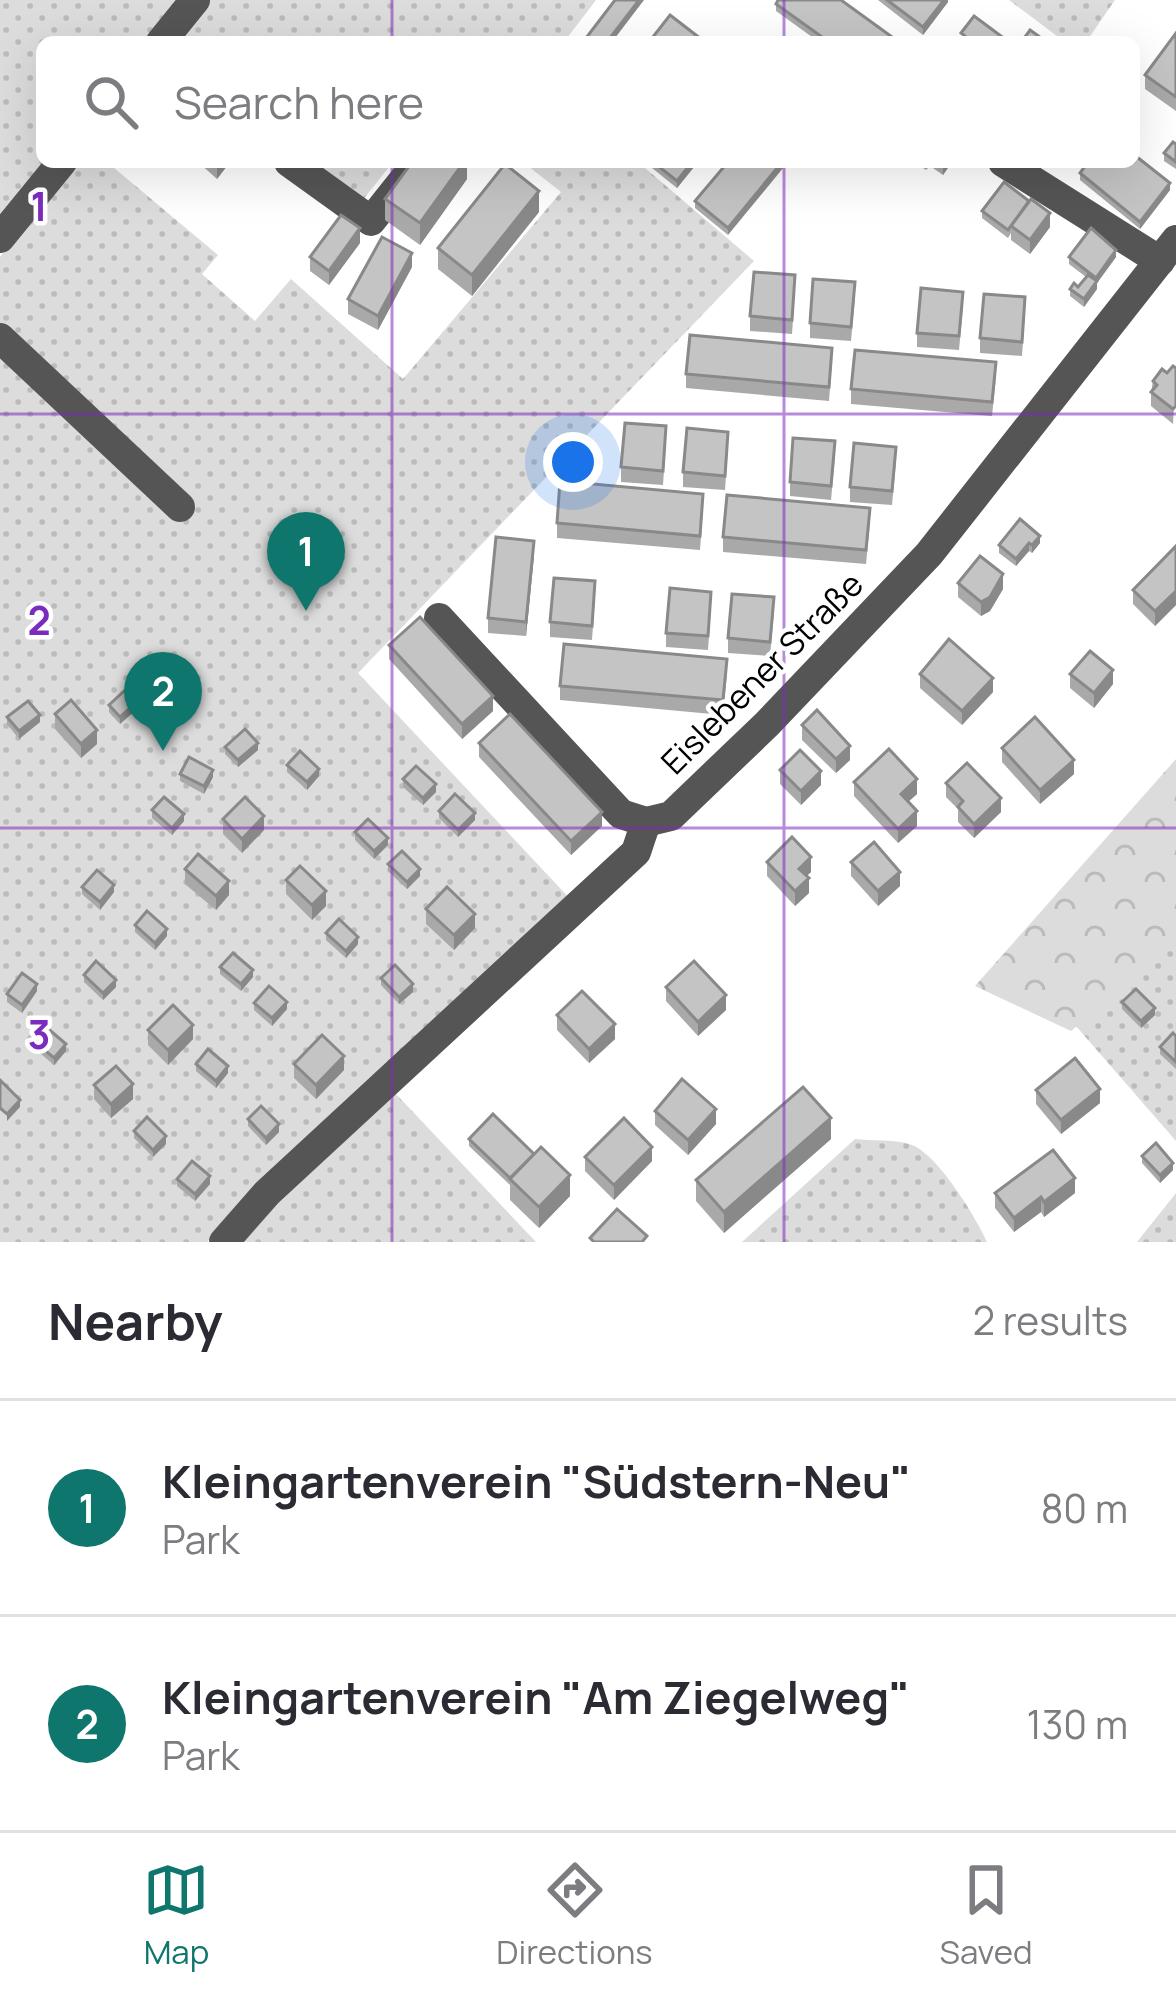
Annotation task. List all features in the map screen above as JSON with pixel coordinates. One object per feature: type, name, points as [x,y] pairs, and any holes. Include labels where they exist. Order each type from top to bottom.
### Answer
[{"type":"street","points":[[166,36],[195,0]]},
{"type":"street","points":[[0,238],[57,168]]},
{"type":"street","points":[[297,168],[371,221],[413,168]]},
{"type":"street","name":"Eislebener Straße","points":[[224,1242],[267,1193],[636,852],[646,822],[671,816],[767,724],[929,554],[1168,250],[1014,168]]},
{"type":"street","points":[[0,338],[180,507]]},
{"type":"street","points":[[439,618],[621,814],[646,822]]},
{"type":"green space","points":[[0,0],[181,0],[151,36],[36,36],[36,168],[44,168],[0,222]]},
{"type":"green space","points":[[204,0],[596,0],[569,36],[174,36]]},
{"type":"green space","points":[[1009,0],[1115,0],[1090,36],[1057,36]]},
{"type":"green space","points":[[68,168],[114,168],[218,255],[202,274],[255,321],[291,279],[403,379],[561,192],[531,168],[645,168],[754,261],[358,673],[574,903],[260,1180],[207,1242],[0,1242],[0,257]]},
{"type":"green space","points":[[314,168],[388,168],[362,201]]},
{"type":"green space","points":[[1176,759],[1176,942],[1071,1031],[975,986]]},
{"type":"green space","points":[[1176,941],[1176,1141],[1075,1025]]},
{"type":"green space","points":[[395,1093],[536,1242],[237,1242],[274,1199]]},
{"type":"green space","points":[[855,1139],[899,1142],[922,1151],[955,1188],[987,1242],[742,1242]]},
{"type":"green space","points":[[1176,1193],[1176,1242],[1137,1242]]},
{"type":"building","points":[[615,0],[639,0],[612,36],[588,36]]},
{"type":"building","points":[[778,0],[841,0],[891,36],[821,36],[776,4]]},
{"type":"building","points":[[887,0],[944,0],[923,27]]},
{"type":"building","points":[[670,15],[697,36],[654,36]]},
{"type":"building","points":[[974,16],[1001,36],[965,36],[961,33]]},
{"type":"building","points":[[1176,33],[1176,97],[1145,75]]},
{"type":"building","points":[[1176,144],[1176,162],[1164,153]]},
{"type":"building","points":[[1140,159],[1170,183],[1140,222],[1080,173],[1084,168],[1140,168]]},
{"type":"building","points":[[408,168],[460,168],[420,223],[385,199]]},
{"type":"building","points":[[502,168],[510,168],[539,191],[472,275],[438,248]]},
{"type":"building","points":[[661,168],[687,168],[677,181]]},
{"type":"building","points":[[723,168],[777,168],[728,228],[695,201]]},
{"type":"building","points":[[1004,182],[1029,201],[1008,230],[982,211]]},
{"type":"building","points":[[1031,199],[1050,213],[1030,240],[1011,226]]},
{"type":"building","points":[[341,215],[360,228],[329,271],[310,257]]},
{"type":"building","points":[[1091,228],[1116,250],[1096,278],[1069,257]]},
{"type":"building","points":[[382,237],[412,253],[378,316],[348,299]]},
{"type":"building","points":[[754,272],[795,275],[792,320],[750,316]]},
{"type":"building","points":[[1088,275],[1097,281],[1084,299],[1070,289]]},
{"type":"building","points":[[813,279],[855,282],[851,327],[810,323]]},
{"type":"building","points":[[921,288],[963,292],[959,336],[917,333]]},
{"type":"building","points":[[984,294],[1025,297],[1022,342],[980,338]]},
{"type":"building","points":[[690,335],[832,348],[829,387],[686,374]]},
{"type":"building","points":[[855,350],[996,362],[992,402],[851,389]]},
{"type":"building","points":[[1173,366],[1173,409],[1151,392],[1162,369],[1167,373]]},
{"type":"building","points":[[625,423],[666,426],[663,471],[621,467]]},
{"type":"building","points":[[687,428],[728,432],[725,476],[683,472]]},
{"type":"building","points":[[793,438],[835,441],[831,486],[790,482]]},
{"type":"building","points":[[854,443],[896,447],[892,491],[850,487]]},
{"type":"building","points":[[560,481],[703,494],[700,536],[557,523]]},
{"type":"building","points":[[727,495],[870,508],[866,550],[723,537]]},
{"type":"building","points":[[1020,519],[1040,536],[1016,559],[999,545]]},
{"type":"building","points":[[496,537],[534,541],[526,622],[488,618]]},
{"type":"building","points":[[1176,546],[1176,591],[1155,611],[1133,590]]},
{"type":"building","points":[[980,556],[1003,574],[990,597],[981,602],[958,583]]},
{"type":"building","points":[[554,578],[595,581],[592,626],[550,622]]},
{"type":"building","points":[[670,588],[711,592],[708,636],[666,633]]},
{"type":"building","points":[[732,594],[774,597],[770,642],[728,638]]},
{"type":"building","points":[[420,617],[493,696],[462,724],[389,645]]},
{"type":"building","points":[[949,639],[993,678],[962,711],[920,674]]},
{"type":"building","points":[[564,644],[727,659],[723,700],[560,686]]},
{"type":"building","points":[[1090,651],[1113,670],[1094,693],[1070,674]]},
{"type":"building","points":[[134,682],[145,695],[120,717],[109,705]]},
{"type":"building","points":[[71,700],[97,730],[81,744],[55,714]]},
{"type":"building","points":[[28,701],[40,715],[19,731],[7,717]]},
{"type":"building","points":[[817,710],[850,746],[836,759],[802,725]]},
{"type":"building","points":[[510,714],[602,812],[571,841],[479,743]]},
{"type":"building","points":[[1035,717],[1074,760],[1040,790],[1002,748]]},
{"type":"building","points":[[245,729],[258,743],[238,760],[225,747]]},
{"type":"building","points":[[889,749],[917,779],[901,794],[917,811],[898,829],[854,782]]},
{"type":"building","points":[[800,750],[821,771],[801,791],[780,770]]},
{"type":"building","points":[[300,751],[319,769],[307,782],[287,765]]},
{"type":"building","points":[[189,757],[213,770],[204,786],[180,774]]},
{"type":"building","points":[[967,763],[1001,798],[974,824],[958,807],[963,801],[946,783]]},
{"type":"building","points":[[416,766],[436,784],[423,798],[403,779]]},
{"type":"building","points":[[455,794],[475,813],[458,830],[439,811]]},
{"type":"building","points":[[164,797],[184,814],[172,828],[152,810]]},
{"type":"building","points":[[245,797],[264,816],[242,839],[223,819]]},
{"type":"building","points":[[368,819],[388,838],[374,851],[355,832]]},
{"type":"building","points":[[792,837],[811,857],[799,869],[809,878],[795,891],[767,862]]},
{"type":"building","points":[[874,842],[900,872],[878,891],[851,862]]},
{"type":"building","points":[[402,851],[420,869],[407,882],[388,864]]},
{"type":"building","points":[[198,854],[229,881],[216,896],[185,869]]},
{"type":"building","points":[[300,866],[326,891],[312,905],[286,880]]},
{"type":"building","points":[[97,870],[114,885],[100,902],[82,887]]},
{"type":"building","points":[[447,887],[475,914],[454,935],[426,909]]},
{"type":"building","points":[[147,911],[167,929],[155,943],[135,925]]},
{"type":"building","points":[[339,919],[358,937],[346,951],[326,933]]},
{"type":"building","points":[[233,953],[253,970],[241,984],[220,967]]},
{"type":"building","points":[[96,961],[116,980],[103,993],[84,975]]},
{"type":"building","points":[[694,961],[726,995],[698,1022],[666,987]]},
{"type":"building","points":[[395,965],[413,984],[399,997],[381,978]]},
{"type":"building","points":[[22,973],[37,984],[22,1005],[7,994]]},
{"type":"building","points":[[269,986],[287,1002],[272,1018],[254,1003]]},
{"type":"building","points":[[1136,989],[1155,1008],[1141,1021],[1122,1002]]},
{"type":"building","points":[[582,991],[615,1024],[589,1049],[557,1015]]},
{"type":"building","points":[[173,1005],[193,1025],[168,1050],[148,1030]]},
{"type":"building","points":[[46,1027],[66,1044],[54,1058],[34,1041]]},
{"type":"building","points":[[1173,1033],[1176,1036],[1176,1062],[1160,1047]]},
{"type":"building","points":[[322,1035],[344,1056],[316,1085],[294,1064]]},
{"type":"building","points":[[208,1049],[228,1066],[216,1081],[196,1064]]},
{"type":"building","points":[[1075,1058],[1100,1089],[1061,1120],[1036,1090]]},
{"type":"building","points":[[116,1066],[133,1084],[111,1104],[94,1085]]},
{"type":"building","points":[[682,1079],[716,1109],[688,1140],[655,1111]]},
{"type":"building","points":[[0,1080],[20,1100],[7,1114],[0,1108]]},
{"type":"building","points":[[803,1087],[831,1118],[724,1212],[696,1180]]},
{"type":"building","points":[[261,1106],[279,1124],[266,1138],[248,1119]]},
{"type":"building","points":[[493,1114],[534,1154],[510,1178],[469,1139]]},
{"type":"building","points":[[147,1117],[166,1136],[153,1150],[134,1131]]},
{"type":"building","points":[[624,1118],[652,1147],[614,1185],[585,1157]]},
{"type":"building","points":[[1156,1143],[1173,1163],[1160,1175],[1142,1156]]},
{"type":"building","points":[[541,1147],[570,1175],[539,1207],[510,1179]]},
{"type":"building","points":[[1053,1150],[1075,1178],[1014,1218],[995,1193]]},
{"type":"building","points":[[192,1161],[210,1176],[195,1194],[177,1179]]},
{"type":"building","points":[[617,1209],[647,1236],[642,1242],[594,1242],[590,1238]]},
{"type":"place","name":"Kleingartenverein \"Südstern-Neu\"","points":[[306,611]]},
{"type":"place","name":"Kleingartenverein \"Am Ziegelweg\"","points":[[163,751]]}]
